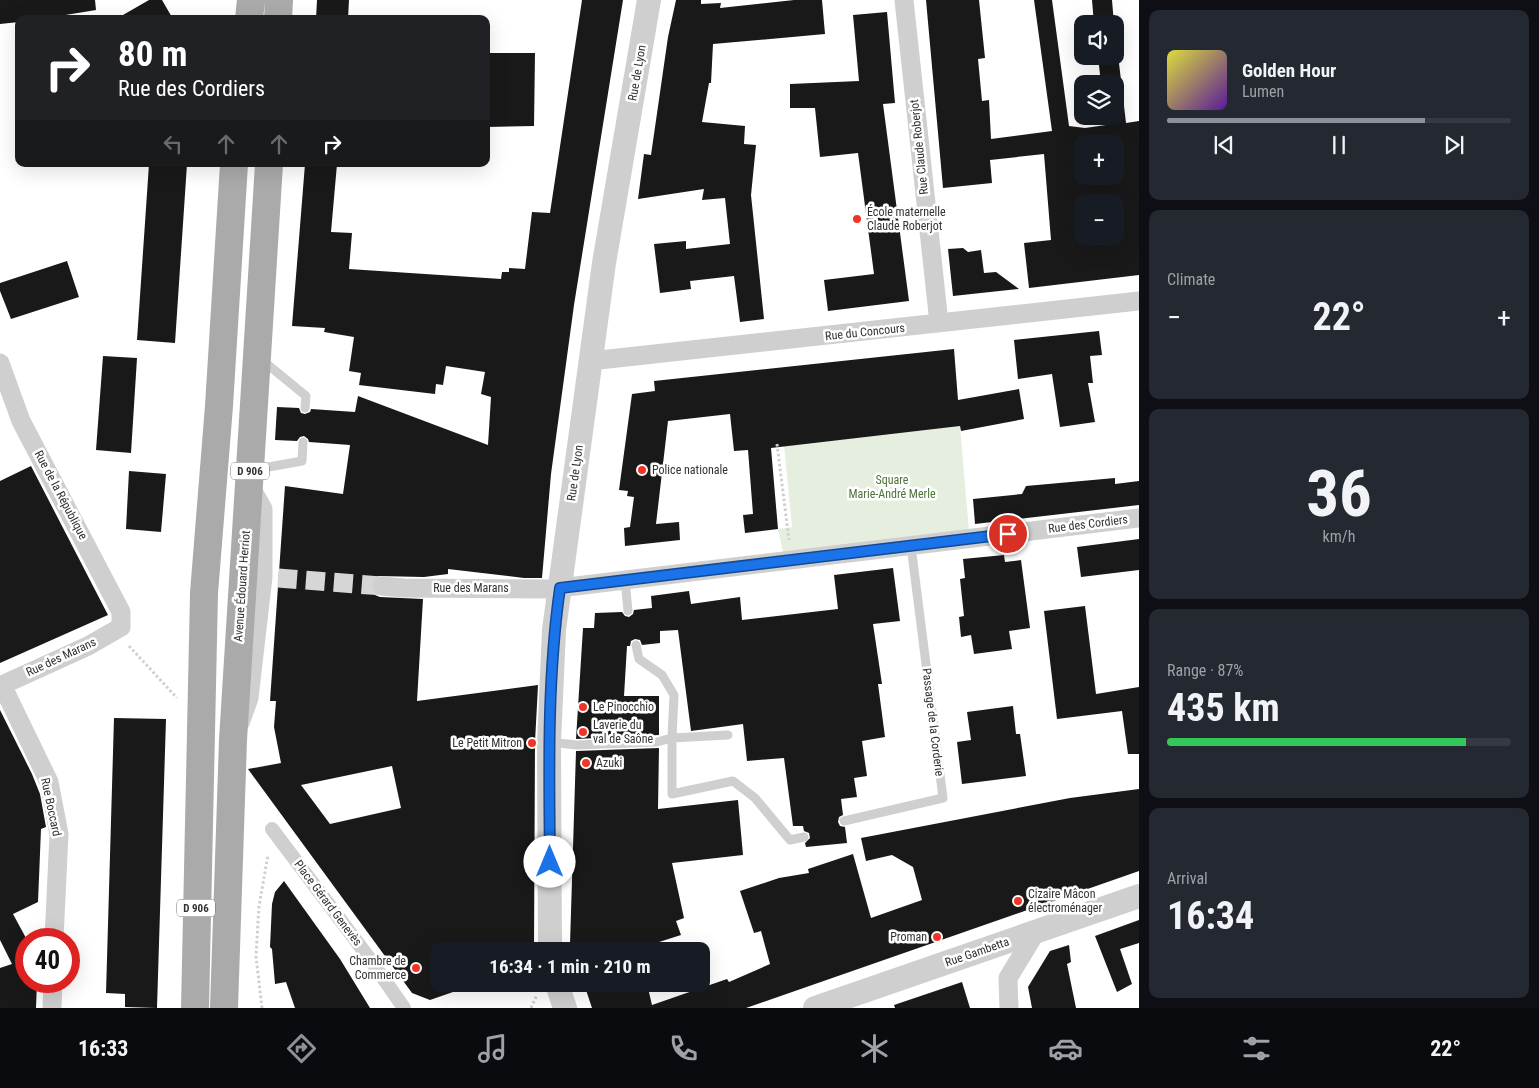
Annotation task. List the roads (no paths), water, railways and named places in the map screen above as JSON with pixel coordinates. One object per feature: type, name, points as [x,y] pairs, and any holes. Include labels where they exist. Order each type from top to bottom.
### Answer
[{"type":"main road","points":[[249,15],[251,0]]},
{"type":"main road","points":[[278,15],[279,0]]},
{"type":"main road","name":"D 906","points":[[194,1008],[204,594],[219,406],[234,167]]},
{"type":"main road","name":"Avenue Édouard Herriot","points":[[224,1008],[233,740],[269,167]]},
{"type":"street","name":"Rue de Lyon","points":[[550,942],[549,742],[554,630],[604,263],[649,0]]},
{"type":"street","name":"Rue Claude Roberjot","points":[[904,0],[939,323]]},
{"type":"street","name":"Rue du Concours","points":[[590,360],[1139,301]]},
{"type":"street","name":"Rue de la République","points":[[0,363],[21,421],[122,612],[118,629]]},
{"type":"street","points":[[233,740],[250,698],[271,578],[263,509],[249,476]]},
{"type":"street","name":"Rue des Cordiers","points":[[560,588],[1139,518]]},
{"type":"street","name":"Rue des Marans","points":[[382,586],[403,588],[560,588]]},
{"type":"street","name":"Rue des Marans","points":[[1,685],[88,646],[118,629]]},
{"type":"street","name":"Rue Boccard","points":[[1,685],[49,782],[59,834],[55,928]]},
{"type":"street","name":"Place Gérard Genevès","points":[[272,829],[402,1005]]},
{"type":"street","name":"Rue Gambetta","points":[[815,1008],[1139,896]]},
{"type":"street","points":[[1009,1008],[1008,978],[1036,932]]},
{"type":"street","points":[[195,966],[204,1008]]},
{"type":"street","points":[[560,992],[565,1008]]},
{"type":"street","points":[[52,1008],[53,993]]},
{"type":"lane","points":[[257,356],[306,396],[305,408]]},
{"type":"lane","points":[[249,476],[302,461],[303,442]]},
{"type":"lane","name":"Passage de la Corderie","points":[[844,821],[942,798],[911,546]]},
{"type":"lane","points":[[625,580],[628,611]]},
{"type":"lane","points":[[636,645],[639,659],[662,675],[674,695],[672,794],[734,781],[755,798],[790,840],[804,837]]},
{"type":"lane","points":[[549,742],[577,745],[656,742],[672,738],[728,735]]},
{"type":"tunnel","points":[[278,578],[382,586]]},
{"type":"place","name":"École maternelle Claude Roberjot","points":[[857,219]]},
{"type":"place","name":"Police nationale","points":[[642,470]]},
{"type":"place","name":"Le Pinocchio","points":[[583,707]]},
{"type":"place","name":"Laverie du val de Saône","points":[[583,732]]},
{"type":"place","name":"Le Petit Mitron","points":[[532,743]]},
{"type":"place","name":"Azuki","points":[[586,763]]},
{"type":"place","name":"Cizaire Mâcon électroménager","points":[[1018,901]]},
{"type":"place","name":"Proman","points":[[937,937]]},
{"type":"place","name":"Chambre de Commerce","points":[[416,968]]},
{"type":"park label","name":"Square Marie-André Merle","points":[[892,487]]}]
